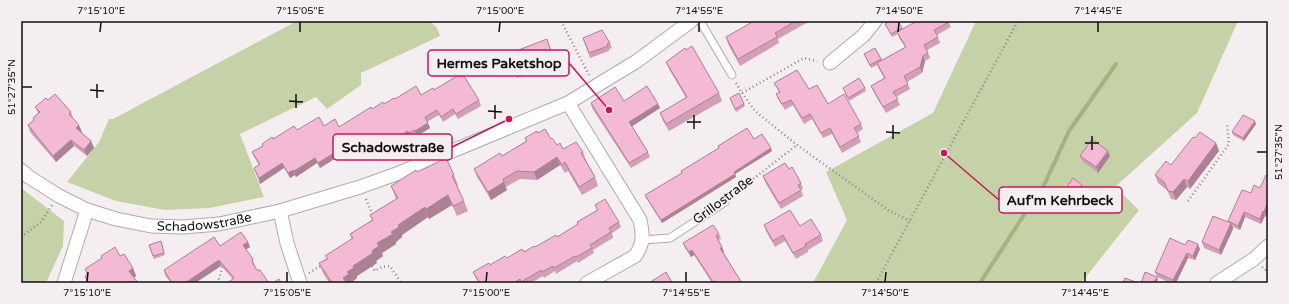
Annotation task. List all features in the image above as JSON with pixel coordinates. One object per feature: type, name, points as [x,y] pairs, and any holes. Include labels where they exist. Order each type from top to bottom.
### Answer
[{"type":"street","name":"Schadowstraße","points":[[21,170],[59,196],[87,210],[116,219],[151,226],[219,224],[280,211],[360,187],[399,173],[568,103],[652,50],[691,21]]},
{"type":"street","points":[[830,63],[864,35],[876,21]]},
{"type":"street","points":[[568,103],[640,220],[643,240],[640,249],[635,256],[587,283]]},
{"type":"street","points":[[64,283],[87,210]]},
{"type":"street","points":[[280,211],[287,243],[299,281]]},
{"type":"street","points":[[1217,283],[1254,259],[1268,246]]},
{"type":"lane","points":[[700,21],[732,75]]},
{"type":"lane","name":"Grillostraße","points":[[643,240],[670,238],[725,202]]},
{"type":"path","points":[[561,21],[595,86]]},
{"type":"path","points":[[876,283],[1018,21]]},
{"type":"path","points":[[742,94],[804,58],[830,63]]},
{"type":"path","points":[[732,75],[742,94],[755,111],[798,145],[888,210],[910,221]]},
{"type":"path","points":[[1188,201],[1229,144],[1227,124]]},
{"type":"path","name":"Grillostraße","points":[[725,202],[743,186],[798,145]]},
{"type":"path","points":[[21,238],[41,222],[59,196]]},
{"type":"path","points":[[370,208],[375,220]]},
{"type":"path","points":[[299,281],[325,262]]},
{"type":"path","points":[[222,283],[219,279],[223,264]]},
{"type":"path","points":[[372,266],[375,271],[382,267],[390,266],[401,283]]},
{"type":"green space","points":[[297,21],[430,21],[437,28],[440,36],[361,73],[361,85],[327,109],[316,97],[240,134],[264,197],[209,208],[165,210],[116,201],[67,182],[99,142],[109,119],[113,119]]},
{"type":"green space","points":[[976,21],[1238,21],[1197,113],[1115,187],[1139,210],[1081,283],[813,283],[847,220],[826,172],[933,113]]},
{"type":"green space","points":[[21,188],[64,221],[63,246],[46,283],[21,283]]},
{"type":"building","points":[[754,21],[796,21],[775,33],[777,37],[738,59],[726,37]]},
{"type":"building","points":[[889,21],[898,21],[902,28],[891,34],[885,24]]},
{"type":"building","points":[[917,21],[949,22],[934,30],[938,37],[924,45],[928,53],[923,56],[920,67],[904,76],[908,84],[893,92],[898,99],[883,107],[871,86],[885,78],[877,63],[906,47],[897,32]]},
{"type":"building","points":[[602,30],[610,43],[607,44],[608,46],[589,53],[583,38]]},
{"type":"building","points":[[547,39],[553,57],[515,72],[508,54]]},
{"type":"building","points":[[692,46],[719,93],[666,124],[660,113],[687,97],[666,62],[685,48],[686,50]]},
{"type":"building","points":[[875,48],[881,59],[870,65],[864,54]]},
{"type":"building","points":[[797,70],[809,89],[817,85],[828,104],[844,94],[861,124],[854,128],[859,136],[840,147],[830,128],[821,133],[810,114],[802,118],[791,100],[782,104],[776,94],[780,92],[774,83]]},
{"type":"building","points":[[462,73],[479,100],[456,114],[453,109],[441,117],[437,110],[425,117],[428,123],[415,131],[414,130],[409,133],[408,131],[392,141],[391,138],[385,142],[382,137],[360,150],[357,145],[352,149],[350,145],[335,155],[334,153],[318,163],[315,158],[288,173],[282,163],[259,178],[254,168],[260,164],[252,152],[263,146],[262,144],[272,137],[273,139],[294,126],[297,130],[319,117],[324,126],[335,119],[339,127],[371,107],[372,109],[383,102],[384,104],[394,98],[395,99],[416,86],[421,95],[433,88],[434,90]]},
{"type":"building","points":[[859,78],[865,88],[848,98],[843,88]]},
{"type":"building","points":[[647,86],[658,104],[629,122],[648,152],[629,163],[591,103],[615,87],[624,101]]},
{"type":"building","points":[[739,93],[744,104],[735,109],[730,98]]},
{"type":"building","points":[[55,94],[71,112],[69,114],[79,125],[76,128],[91,141],[84,150],[71,140],[53,156],[28,125],[40,112],[35,107],[46,98],[48,100]]},
{"type":"building","points":[[1243,115],[1255,121],[1243,138],[1232,132]]},
{"type":"building","points":[[747,128],[754,139],[762,134],[771,148],[734,172],[735,174],[661,220],[645,195],[682,173],[681,171],[719,148],[718,146]]},
{"type":"building","points":[[545,129],[551,139],[552,138],[557,145],[560,143],[563,149],[576,142],[583,152],[581,153],[595,177],[579,187],[565,162],[562,165],[557,157],[534,172],[517,171],[503,179],[504,182],[488,192],[474,169],[500,153],[502,156],[527,141],[525,138],[537,131],[538,133]]},
{"type":"building","points":[[1200,132],[1216,143],[1188,181],[1184,179],[1173,192],[1168,191],[1164,182],[1155,175],[1166,161],[1171,165],[1193,137],[1195,138]]},
{"type":"building","points":[[1092,139],[1108,151],[1096,167],[1080,156]]},
{"type":"building","points":[[446,158],[454,175],[452,176],[464,201],[453,206],[448,195],[426,209],[425,207],[398,225],[399,227],[391,232],[393,234],[377,243],[379,246],[372,251],[373,253],[353,266],[354,268],[347,272],[349,274],[343,278],[347,283],[332,283],[319,263],[328,259],[325,256],[353,238],[350,234],[373,220],[370,215],[398,198],[391,186],[416,170],[417,172]]},
{"type":"building","points":[[785,163],[789,169],[792,167],[801,183],[798,185],[801,190],[779,203],[763,176]]},
{"type":"building","points":[[1266,175],[1268,176],[1268,201],[1260,219],[1244,212],[1238,226],[1228,221],[1242,190],[1251,193],[1254,185],[1260,188]]},
{"type":"building","points":[[1073,178],[1082,185],[1075,194],[1066,188]]},
{"type":"building","points":[[605,199],[619,222],[609,228],[611,232],[590,245],[592,248],[576,257],[575,256],[554,268],[553,266],[542,272],[541,270],[521,282],[520,279],[513,283],[480,283],[473,272],[489,263],[490,265],[505,256],[507,258],[522,249],[524,252],[556,235],[557,237],[578,224],[577,222],[598,210],[595,205]]},
{"type":"building","points":[[790,210],[800,226],[811,219],[821,235],[793,253],[783,235],[773,241],[764,225]]},
{"type":"building","points":[[1213,216],[1231,223],[1219,250],[1202,242]]},
{"type":"building","points":[[713,225],[719,234],[716,236],[722,247],[720,248],[742,283],[713,282],[692,250],[689,252],[683,243]]},
{"type":"building","points":[[241,232],[248,242],[243,245],[253,259],[252,262],[269,283],[227,283],[234,278],[219,260],[185,283],[172,283],[164,270],[214,237],[220,246]]},
{"type":"building","points":[[1170,238],[1185,245],[1188,240],[1198,244],[1193,256],[1187,253],[1173,280],[1155,272]]},
{"type":"building","points":[[161,241],[164,253],[153,256],[149,245]]},
{"type":"building","points":[[115,247],[120,256],[124,254],[133,268],[129,271],[138,283],[89,283],[85,276],[88,274],[85,269]]},
{"type":"building","points":[[666,272],[672,282],[671,283],[649,283]]},
{"type":"building","points":[[1145,272],[1157,277],[1154,283],[1141,283]]},
{"type":"building","points":[[1125,278],[1138,283],[1123,283]]},
{"type":"building","points":[[279,279],[281,283],[273,283]]},
{"type":"waterway","points":[[980,283],[1045,183],[1069,131],[1116,64]]},
{"type":"place","name":"Hermes Paketshop","points":[[609,110]]},
{"type":"place","name":"Schadowstraße","points":[[509,119]]},
{"type":"place","name":"Auf'm Kehrbeck","points":[[944,153]]}]
